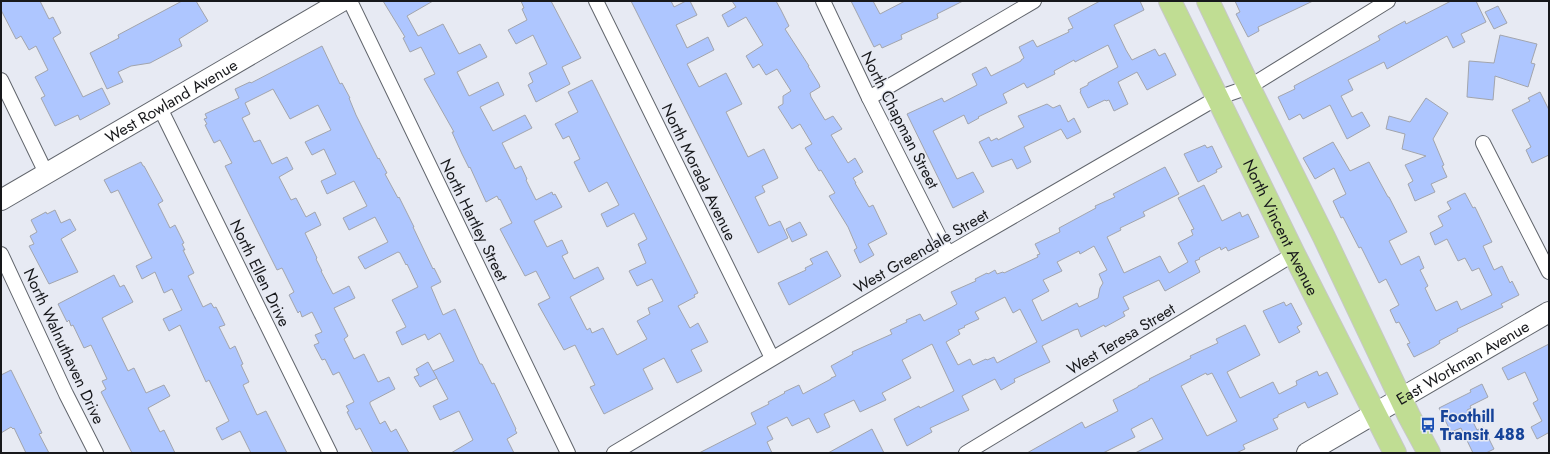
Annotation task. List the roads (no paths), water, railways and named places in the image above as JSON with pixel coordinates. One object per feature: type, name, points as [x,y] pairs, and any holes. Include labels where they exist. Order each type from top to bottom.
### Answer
[{"type":"main road","name":"North Vincent Avenue","points":[[1170,1],[1294,254],[1395,453]]},
{"type":"main road","name":"North Vincent Avenue","points":[[1208,1],[1428,453]]},
{"type":"street","name":"West Rowland Avenue","points":[[1,200],[342,1]]},
{"type":"street","name":"North Hartley Street","points":[[350,1],[568,453]]},
{"type":"street","name":"North Morada Avenue","points":[[596,1],[772,358]]},
{"type":"street","name":"North Chapman Street","points":[[823,1],[869,98],[948,254]]},
{"type":"street","points":[[869,98],[1034,1]]},
{"type":"street","name":"West Greendale Street","points":[[614,453],[948,254],[1217,98],[1249,87],[1388,1]]},
{"type":"street","points":[[1,80],[46,173]]},
{"type":"street","name":"North Ellen Drive","points":[[160,108],[330,453]]},
{"type":"street","points":[[1483,143],[1549,272]]},
{"type":"street","name":"North Walnuthaven Drive","points":[[1,254],[66,394],[96,453]]},
{"type":"street","name":"West Teresa Street","points":[[966,453],[1294,254]]},
{"type":"street","name":"East Workman Avenue","points":[[1306,453],[1549,312]]},
{"type":"place","name":"Foothill Transit 488","points":[[1428,425]]}]
